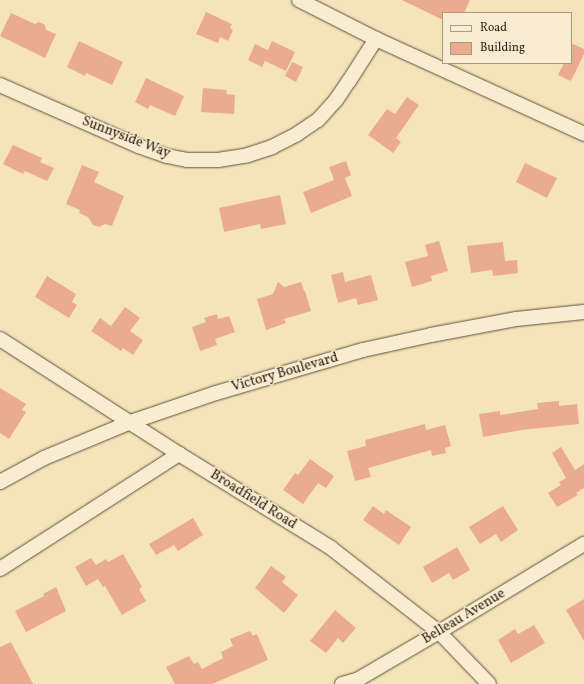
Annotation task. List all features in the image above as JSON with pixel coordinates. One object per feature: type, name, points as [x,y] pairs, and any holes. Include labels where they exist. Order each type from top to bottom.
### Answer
[{"type":"street","points":[[299,0],[376,39],[584,134]]},
{"type":"street","name":"Sunnyside Way","points":[[0,85],[152,151],[187,160],[218,160],[248,155],[272,147],[297,134],[318,120],[345,88],[376,39]]},
{"type":"street","name":"Victory Boulevard","points":[[0,482],[44,458],[131,422],[216,393],[363,350],[516,319],[584,312]]},
{"type":"street","name":"Broadfield Road","points":[[0,339],[179,454],[331,548],[439,632],[488,684]]},
{"type":"street","points":[[0,569],[179,454]]},
{"type":"street","name":"Belleau Avenue","points":[[342,684],[357,680],[584,544]]},
{"type":"building","points":[[402,0],[470,0],[464,12],[442,12],[442,20]]},
{"type":"building","points":[[206,12],[232,24],[230,28],[233,30],[228,41],[220,37],[218,43],[196,34]]},
{"type":"building","points":[[11,13],[35,24],[39,22],[45,25],[46,30],[56,34],[45,58],[0,36]]},
{"type":"building","points":[[79,41],[123,62],[112,85],[86,73],[85,76],[67,67]]},
{"type":"building","points":[[272,41],[295,52],[286,71],[265,61],[262,67],[248,60],[255,44],[268,50]]},
{"type":"building","points":[[572,43],[584,49],[584,54],[571,81],[558,75],[564,64],[572,64]]},
{"type":"building","points":[[292,62],[303,67],[296,82],[285,76]]},
{"type":"building","points":[[146,78],[184,96],[175,116],[150,105],[148,109],[135,102]]},
{"type":"building","points":[[203,88],[227,90],[226,94],[235,95],[234,114],[201,112]]},
{"type":"building","points":[[407,97],[419,105],[396,138],[401,142],[393,153],[368,135],[387,109],[395,114]]},
{"type":"building","points":[[13,145],[42,158],[40,162],[54,168],[47,181],[25,171],[23,174],[3,164]]},
{"type":"building","points":[[346,161],[351,175],[345,178],[352,196],[311,213],[303,192],[334,180],[329,167]]},
{"type":"building","points":[[525,163],[557,178],[547,198],[516,182]]},
{"type":"building","points":[[82,165],[99,172],[94,182],[124,196],[112,226],[105,224],[99,227],[93,225],[88,217],[79,213],[80,210],[66,204]]},
{"type":"building","points":[[280,195],[286,224],[261,229],[260,224],[224,232],[219,208]]},
{"type":"building","points":[[439,241],[448,271],[431,276],[432,281],[412,287],[405,262],[428,256],[425,245]]},
{"type":"building","points":[[503,242],[505,261],[517,260],[518,273],[493,276],[492,270],[471,273],[467,246]]},
{"type":"building","points":[[343,272],[345,282],[371,275],[378,300],[358,305],[356,298],[338,303],[331,275]]},
{"type":"building","points":[[47,276],[76,294],[72,302],[77,305],[69,318],[35,297]]},
{"type":"building","points":[[278,282],[284,287],[301,282],[311,311],[284,319],[286,323],[266,330],[257,299],[273,294]]},
{"type":"building","points":[[125,307],[140,318],[130,331],[143,340],[133,355],[123,348],[121,351],[91,331],[100,318],[111,326]]},
{"type":"building","points":[[217,314],[218,319],[229,316],[235,332],[215,339],[217,345],[200,351],[192,327],[206,322],[204,318]]},
{"type":"building","points":[[0,388],[26,404],[22,410],[26,412],[9,439],[0,433]]},
{"type":"building","points":[[559,401],[559,406],[577,404],[579,424],[521,430],[483,437],[479,414],[500,411],[500,415],[538,409],[537,403]]},
{"type":"building","points":[[425,424],[426,430],[445,425],[451,446],[445,448],[446,453],[432,456],[431,450],[368,468],[371,477],[355,481],[347,451],[366,446],[365,440]]},
{"type":"building","points":[[561,447],[575,470],[584,464],[584,488],[576,493],[578,495],[557,507],[548,493],[561,485],[559,482],[566,478],[552,453]]},
{"type":"building","points":[[310,459],[334,476],[326,488],[318,483],[303,504],[283,490],[295,473],[298,475]]},
{"type":"building","points":[[373,506],[384,514],[386,510],[411,527],[399,545],[363,520]]},
{"type":"building","points":[[503,506],[518,530],[501,542],[496,534],[480,544],[469,527]]},
{"type":"building","points":[[193,518],[203,535],[178,551],[174,545],[156,555],[149,544]]},
{"type":"building","points":[[457,547],[470,570],[453,580],[449,573],[432,583],[423,567]]},
{"type":"building","points":[[123,554],[142,587],[139,589],[146,601],[122,615],[105,586],[103,587],[98,579],[86,586],[75,567],[91,558],[96,565],[106,559],[108,562]]},
{"type":"building","points":[[271,566],[286,577],[282,582],[298,595],[284,613],[255,588]]},
{"type":"building","points":[[56,587],[66,611],[26,632],[15,611],[44,596],[43,594]]},
{"type":"building","points":[[584,599],[584,641],[566,610]]},
{"type":"building","points":[[335,610],[356,628],[343,643],[338,638],[326,653],[310,641]]},
{"type":"building","points":[[534,625],[545,643],[511,663],[498,640],[515,629],[518,634]]},
{"type":"building","points":[[250,631],[253,636],[257,634],[268,660],[212,684],[175,684],[166,667],[189,656],[194,664],[198,662],[202,669],[223,658],[221,652],[233,646],[230,639]]},
{"type":"building","points":[[11,642],[33,684],[0,684],[0,647]]}]
